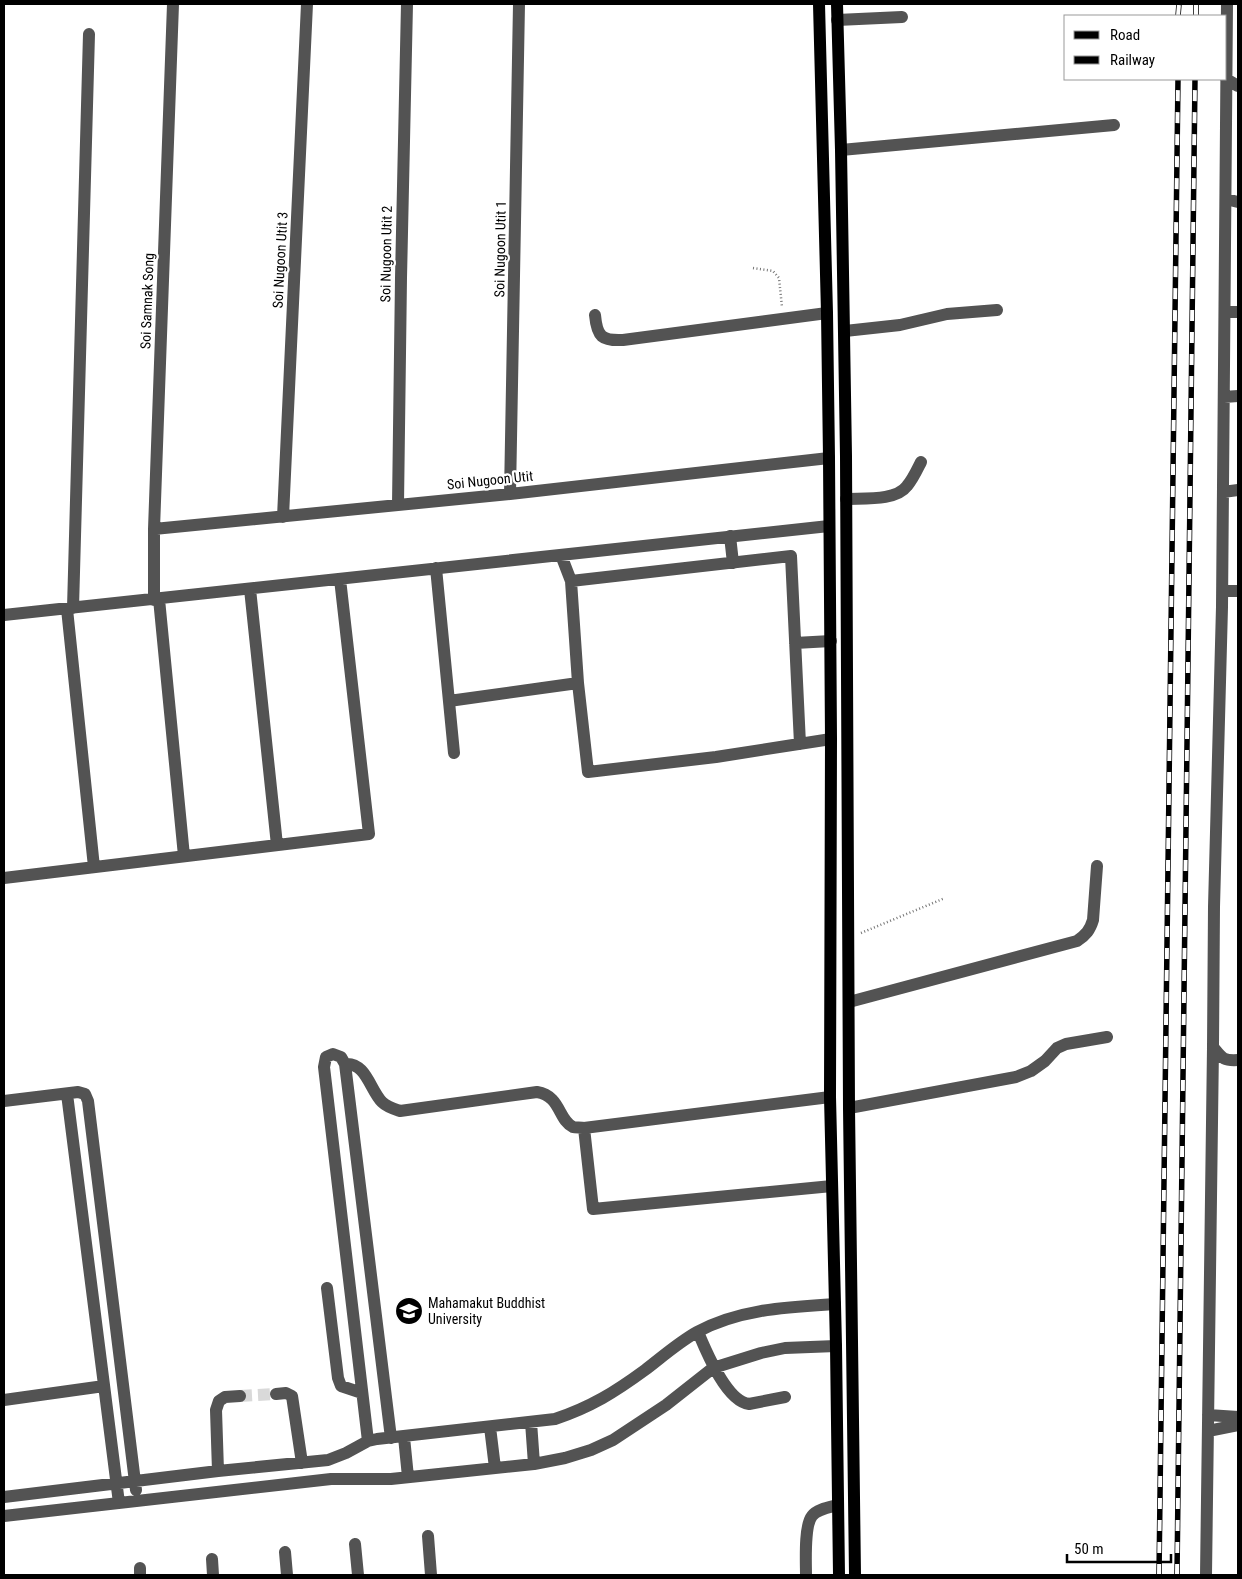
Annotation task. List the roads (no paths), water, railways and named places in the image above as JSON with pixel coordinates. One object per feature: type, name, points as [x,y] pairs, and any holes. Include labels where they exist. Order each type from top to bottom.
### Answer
[{"type":"main road","points":[[819,4],[829,458],[832,739],[830,1096],[839,1575]]},
{"type":"main road","points":[[837,4],[845,331],[848,938],[856,1575]]},
{"type":"main road","points":[[829,526],[846,526]]},
{"type":"main road","points":[[835,1304],[852,1303]]},
{"type":"main road","points":[[836,1346],[852,1345]]},
{"type":"street","name":"Soi Samnak Song","points":[[173,4],[154,530],[157,599],[184,856]]},
{"type":"street","name":"Soi Nugoon Utit 3","points":[[283,517],[307,4]]},
{"type":"street","name":"Soi Nugoon Utit 2","points":[[398,504],[407,4]]},
{"type":"street","name":"Soi Nugoon Utit 1","points":[[510,494],[520,4]]},
{"type":"street","points":[[837,20],[902,17]]},
{"type":"street","points":[[89,34],[70,608],[94,867]]},
{"type":"street","points":[[1206,1575],[1214,907],[1223,588],[1225,312],[1232,200],[1232,102],[1226,80]]},
{"type":"street","points":[[1227,80],[1238,86]]},
{"type":"street","points":[[841,150],[1114,125]]},
{"type":"street","points":[[845,331],[900,325],[947,314],[996,310]]},
{"type":"street","points":[[1225,312],[1238,312]]},
{"type":"street","points":[[595,315],[596,329],[601,337],[610,341],[827,313]]},
{"type":"street","points":[[1224,397],[1238,396]]},
{"type":"street","name":"Soi Nugoon Utit","points":[[154,530],[510,494],[829,458]]},
{"type":"street","points":[[846,499],[899,494],[907,487],[921,462]]},
{"type":"street","points":[[1223,492],[1238,490]]},
{"type":"street","points":[[4,616],[829,526]]},
{"type":"street","points":[[730,536],[733,563]]},
{"type":"street","points":[[561,555],[571,581],[578,683],[588,772],[716,758],[832,739]]},
{"type":"street","points":[[571,581],[791,556],[800,744]]},
{"type":"street","points":[[436,568],[454,753]]},
{"type":"street","points":[[4,878],[369,834],[340,579]]},
{"type":"street","points":[[1223,588],[1229,591],[1238,591]]},
{"type":"street","points":[[250,589],[277,845]]},
{"type":"street","points":[[795,643],[831,640]]},
{"type":"street","points":[[449,701],[578,683]]},
{"type":"street","points":[[849,1002],[1077,941],[1087,933],[1093,920],[1097,866]]},
{"type":"street","points":[[850,1108],[1016,1077],[1032,1071],[1057,1048],[1066,1044],[1107,1037]]},
{"type":"street","points":[[1213,1047],[1222,1058],[1228,1061],[1238,1060]]},
{"type":"street","points":[[368,1441],[324,1067],[326,1057],[333,1054],[341,1057],[345,1064],[397,1437],[408,1477]]},
{"type":"street","points":[[345,1064],[351,1063],[356,1065],[366,1075],[382,1101],[400,1111],[538,1092],[544,1093],[551,1098],[559,1107],[566,1122],[573,1127],[584,1128],[830,1096]]},
{"type":"street","points":[[4,1101],[78,1092],[85,1094],[88,1101],[138,1501]]},
{"type":"street","points":[[67,1094],[119,1503]]},
{"type":"street","points":[[584,1128],[593,1209],[832,1186]]},
{"type":"street","points":[[327,1288],[338,1378],[341,1386],[362,1393]]},
{"type":"street","points":[[4,1497],[218,1471],[328,1460],[368,1441],[555,1419],[594,1404],[698,1332],[722,1322],[770,1309],[835,1304]]},
{"type":"street","points":[[698,1332],[713,1368],[736,1398],[749,1404],[785,1397]]},
{"type":"street","points":[[4,1516],[331,1479],[391,1479],[534,1464],[564,1458],[592,1450],[613,1440],[666,1404],[713,1368],[761,1353],[785,1348],[836,1346]]},
{"type":"street","points":[[4,1400],[104,1386]]},
{"type":"street","points":[[276,1394],[286,1393],[292,1396],[302,1463]]},
{"type":"street","points":[[218,1471],[216,1410],[219,1401],[225,1397],[240,1396]]},
{"type":"street","points":[[1208,1415],[1238,1417]]},
{"type":"street","points":[[531,1422],[534,1464]]},
{"type":"street","points":[[1208,1431],[1238,1425]]},
{"type":"street","points":[[490,1427],[494,1468]]},
{"type":"street","points":[[806,1575],[808,1524],[811,1516],[838,1505]]},
{"type":"street","points":[[428,1536],[431,1575]]},
{"type":"street","points":[[355,1544],[358,1575]]},
{"type":"street","points":[[284,1552],[287,1575]]},
{"type":"street","points":[[212,1559],[213,1575]]},
{"type":"tunnel","points":[[240,1396],[276,1394]]},
{"type":"railway","points":[[1178,15],[1179,4]]},
{"type":"railway","points":[[1196,4],[1196,15]]},
{"type":"railway","points":[[1159,1575],[1178,80]]},
{"type":"railway","points":[[1177,1575],[1195,80]]},
{"type":"place","name":"Mahamakut Buddhist University","points":[[409,1311]]}]
